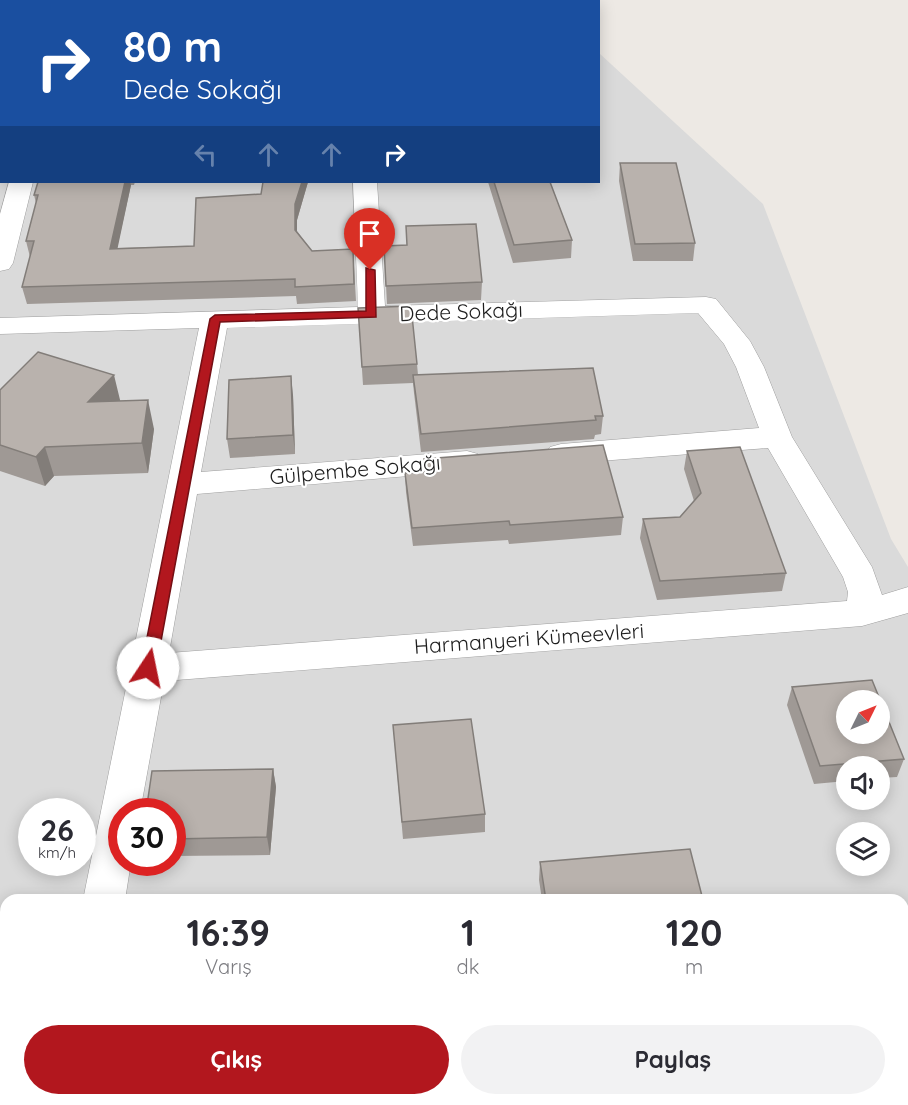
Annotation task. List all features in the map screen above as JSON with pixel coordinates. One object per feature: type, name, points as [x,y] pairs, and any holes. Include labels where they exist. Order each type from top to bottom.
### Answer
[{"type":"street","points":[[0,263],[21,183]]},
{"type":"street","points":[[365,183],[372,314]]},
{"type":"street","name":"Dede Sokağı","points":[[0,326],[706,305],[736,341],[750,368],[777,437]]},
{"type":"street","points":[[105,894],[215,319]]},
{"type":"street","points":[[528,457],[777,437],[860,576],[865,592],[862,613]]},
{"type":"street","name":"Gülpembe Sokağı","points":[[183,484],[492,459]]},
{"type":"street","name":"Harmanyeri Kümeevleri","points":[[148,668],[862,613],[908,600]]},
{"type":"shaded area","points":[[600,54],[763,204],[891,539],[908,567],[908,894],[0,894],[0,183],[600,183]]},
{"type":"building","points":[[620,163],[676,163],[695,243],[635,244]]},
{"type":"building","points":[[38,183],[125,183],[110,249],[194,246],[196,198],[261,194],[263,183],[302,183],[295,204],[295,230],[312,251],[353,249],[354,284],[295,287],[295,279],[22,287],[34,241],[26,241],[38,195],[34,195]]},
{"type":"building","points":[[494,183],[550,183],[572,240],[514,245]]},
{"type":"building","points":[[476,224],[482,282],[386,286],[384,246],[407,245],[406,226]]},
{"type":"building","points":[[411,306],[417,364],[362,367],[358,308]]},
{"type":"building","points":[[38,352],[114,375],[88,402],[148,400],[142,443],[45,447],[36,457],[0,445],[0,390]]},
{"type":"building","points":[[593,368],[603,416],[595,416],[596,420],[421,434],[413,375]]},
{"type":"building","points":[[291,376],[293,435],[227,439],[229,380]]},
{"type":"building","points":[[603,445],[623,517],[510,525],[509,521],[412,528],[405,473],[426,472],[424,459]]},
{"type":"building","points":[[740,447],[786,573],[660,581],[643,519],[680,517],[701,493],[687,451]]},
{"type":"building","points":[[872,680],[876,690],[836,690],[836,744],[890,744],[890,724],[904,759],[890,760],[890,756],[836,756],[836,765],[820,766],[792,687]]},
{"type":"building","points":[[471,719],[485,814],[402,822],[393,725]]},
{"type":"building","points":[[273,769],[267,837],[186,839],[186,798],[148,798],[152,771]]},
{"type":"building","points":[[690,849],[701,894],[545,894],[540,862]]},
{"type":"route","points":[[148,668],[215,319],[372,314],[370,270]]}]
